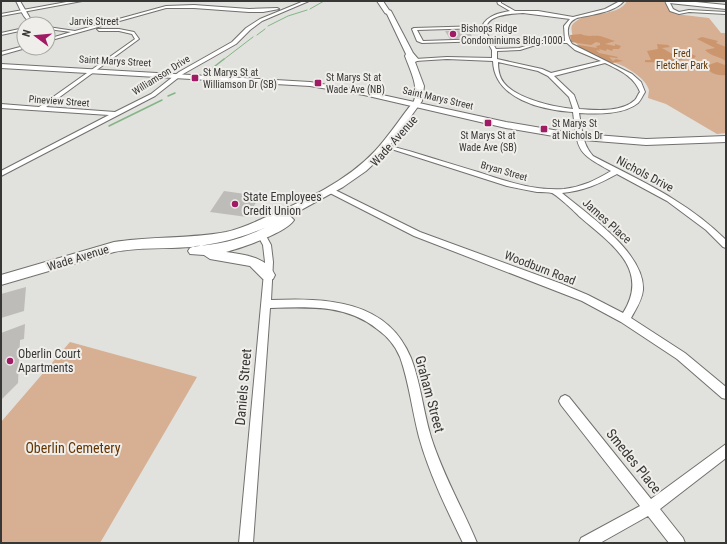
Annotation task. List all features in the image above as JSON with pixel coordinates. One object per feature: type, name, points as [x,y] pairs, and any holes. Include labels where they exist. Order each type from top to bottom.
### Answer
[{"type":"main road","name":"Wade Avenue","points":[[380,1],[386,12],[389,12]]},
{"type":"main road","name":"Wade Avenue","points":[[384,1],[413,57],[425,99]]},
{"type":"main road","points":[[668,1],[726,6]]},
{"type":"main road","name":"Wade Avenue","points":[[413,57],[409,56],[425,99]]},
{"type":"main road","name":"Saint Marys Street","points":[[1,66],[179,75],[310,84],[425,99],[506,125],[579,136],[646,142],[726,139]]},
{"type":"main road","name":"Wade Avenue","points":[[262,236],[362,174],[388,147],[425,99]]},
{"type":"main road","name":"Wade Avenue","points":[[1,280],[111,248],[132,244],[155,243],[193,246],[252,228],[332,192]]},
{"type":"main road","points":[[193,246],[218,244],[262,236],[265,228],[293,210]]},
{"type":"main road","points":[[193,246],[253,262],[268,275]]},
{"type":"street","points":[[1,15],[80,1]]},
{"type":"street","name":"Williamson Drive","points":[[1,174],[159,91],[179,75],[234,43],[254,25],[270,15],[307,1]]},
{"type":"street","points":[[499,1],[499,4],[514,12]]},
{"type":"street","points":[[573,18],[542,12],[514,12],[494,17],[488,21],[484,27],[484,33],[494,50],[497,76],[506,88],[513,93],[536,102],[575,111],[605,111],[632,105],[638,100],[641,89],[638,81],[622,69],[574,48],[568,42],[565,28],[568,22],[573,18],[612,8],[619,5],[622,1]]},
{"type":"street","points":[[668,1],[671,10],[679,13],[689,11],[726,13]]},
{"type":"street","points":[[18,2],[47,7]]},
{"type":"street","points":[[18,2],[26,16]]},
{"type":"street","points":[[56,38],[159,8],[174,6],[249,11],[263,11],[290,7]]},
{"type":"street","points":[[263,11],[270,15]]},
{"type":"street","points":[[484,27],[414,29],[419,40],[422,42],[487,40]]},
{"type":"street","name":"Jarvis Street","points":[[40,109],[137,39],[136,36],[130,32],[119,30],[81,31],[56,29]]},
{"type":"street","points":[[1,34],[16,31]]},
{"type":"street","points":[[494,50],[520,49],[542,42],[568,42]]},
{"type":"street","points":[[1,54],[16,49]]},
{"type":"street","points":[[413,57],[494,60],[540,70],[550,75],[605,62]]},
{"type":"street","name":"Nichols Drive","points":[[550,75],[572,96],[579,136],[582,146],[590,157],[670,199],[709,228],[726,245]]},
{"type":"street","name":"Pineview Street","points":[[1,106],[116,114]]},
{"type":"street","name":"Bryan Street","points":[[388,147],[513,185],[537,190],[556,191],[589,187],[603,181],[616,171]]},
{"type":"street","name":"James Place","points":[[556,191],[616,243],[627,255],[638,277],[638,295],[625,319]]},
{"type":"street","name":"Woodburn Road","points":[[332,192],[417,234],[558,287],[625,319],[681,356],[726,394]]},
{"type":"street","name":"Daniels Street","points":[[246,543],[268,275],[269,251],[262,236]]},
{"type":"street","name":"Graham Street","points":[[266,304],[316,303],[340,305],[366,315],[376,321],[392,336],[399,345],[408,363],[419,412],[434,464],[470,543]]},
{"type":"street","name":"Smedes Place","points":[[565,401],[651,507],[678,543]]},
{"type":"street","points":[[586,543],[651,507],[726,450]]},
{"type":"green space","name":"Fred Fletcher Park","points":[[627,1],[664,2],[675,14],[709,18],[721,33],[726,33],[726,133],[717,134],[666,104],[648,98],[649,90],[647,86],[636,74],[625,67],[585,50],[574,40],[571,28],[575,22],[587,16],[610,12],[623,6]]},
{"type":"green space","points":[[581,34],[586,36],[600,36],[615,41],[605,44],[615,46],[615,44],[621,46],[619,49],[613,49],[612,51],[607,49],[606,51],[599,49],[600,51],[596,50],[599,53],[618,57],[609,57],[613,61],[616,59],[623,61],[612,63],[596,57],[598,55],[580,50],[579,47],[575,46],[579,45],[597,48],[596,46],[600,45],[600,43],[596,42],[591,45],[571,42],[570,35]]},
{"type":"green space","points":[[702,37],[718,41],[716,43],[726,47],[726,61],[710,54],[705,50],[715,48],[697,39]]},
{"type":"green space","points":[[657,44],[668,45],[670,47],[662,48],[676,56],[689,53],[696,56],[694,58],[671,62],[645,62],[645,60],[651,60],[647,51],[658,49]]},
{"type":"green space","points":[[717,62],[725,65],[726,75],[714,74],[706,66]]},
{"type":"green space","name":"Oberlin Cemetery","points":[[70,342],[197,377],[100,543],[1,543],[1,422]]},
{"type":"building","name":"Bishops Ridge Condominiums Bldg 1000","points":[[468,30],[472,38],[450,39],[445,31]]},
{"type":"building","name":"State Employees Credit Union","points":[[224,191],[260,196],[247,217],[210,212]]},
{"type":"building","name":"Oberlin Court Apartments","points":[[26,287],[24,311],[1,318],[1,294]]},
{"type":"building","name":"Oberlin Court Apartments","points":[[25,324],[24,339],[20,340],[18,383],[1,400],[1,333]]},
{"type":"waterway","points":[[310,9],[324,1]]},
{"type":"waterway","points":[[268,26],[288,16],[307,10]]},
{"type":"waterway","points":[[257,35],[265,29]]},
{"type":"waterway","points":[[223,60],[253,37]]},
{"type":"waterway","points":[[205,74],[224,59]]},
{"type":"waterway","points":[[168,96],[175,93]]},
{"type":"waterway","points":[[109,126],[162,100]]},
{"type":"place","name":"Bishops Ridge Condominiums Bldg 1000","points":[[453,34]]},
{"type":"place","name":"St Marys St at Williamson Dr (SB)","points":[[195,78]]},
{"type":"place","name":"St Marys St at Wade Ave (NB)","points":[[318,83]]},
{"type":"place","name":"St Marys St at Wade Ave (SB)","points":[[488,123]]},
{"type":"place","name":"St Marys St at Nichols Dr","points":[[544,129]]},
{"type":"place","name":"State Employees Credit Union","points":[[235,204]]},
{"type":"place","name":"Oberlin Court Apartments","points":[[10,361]]}]
